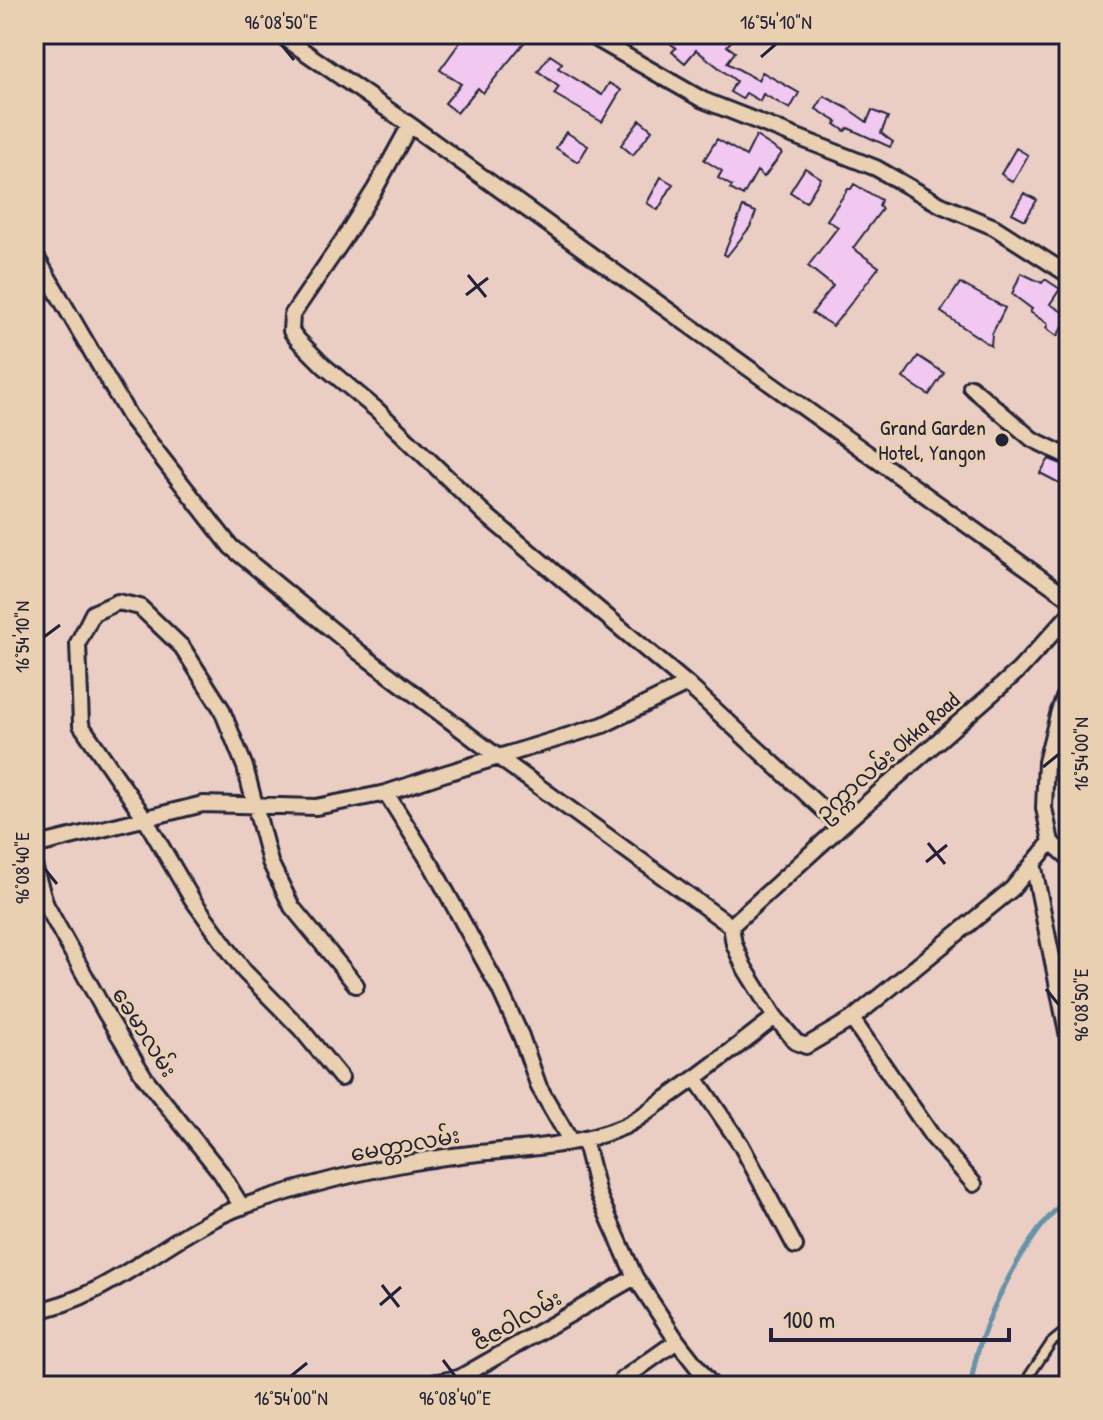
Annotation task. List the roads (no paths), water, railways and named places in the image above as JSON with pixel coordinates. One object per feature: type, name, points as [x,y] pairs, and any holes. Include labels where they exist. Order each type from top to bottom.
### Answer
[{"type":"street","points":[[279,34],[1069,598]]},
{"type":"street","points":[[588,34],[703,100],[876,168],[941,205],[994,227],[1069,275]]},
{"type":"street","points":[[410,125],[343,240],[292,315],[291,331],[324,366],[377,410],[486,515],[687,684],[841,826]]},
{"type":"street","points":[[34,253],[129,416],[231,547],[359,652],[731,926],[734,944],[744,967],[775,1017],[796,1042],[806,1046],[852,1019],[1012,889],[1051,842]]},
{"type":"street","points":[[971,387],[1032,439],[1069,457]]},
{"type":"street","points":[[341,1078],[301,1029],[244,971],[192,899],[144,817],[81,725],[78,643],[93,613],[118,602],[140,607],[182,647],[221,708],[245,767],[270,862],[292,907],[356,985]]},
{"type":"street","name":"ဥက္ကာလမ်း Okka Road","points":[[731,926],[1019,670],[1069,615]]},
{"type":"street","points":[[34,846],[203,804],[316,807],[386,793],[603,725],[687,684]]},
{"type":"street","points":[[1069,685],[1046,762],[1044,808],[1051,842],[1069,858]]},
{"type":"street","points":[[386,793],[432,866],[500,990],[539,1087],[577,1140],[635,1277],[677,1341],[712,1386]]},
{"type":"street","points":[[1033,863],[1069,1042]]},
{"type":"street","name":"ခေမာလမ်း","points":[[34,866],[46,905],[145,1078],[221,1173],[242,1207]]},
{"type":"street","name":"မေတ္တာလမ်း","points":[[34,1311],[51,1309],[81,1298],[211,1221],[242,1207],[328,1181],[427,1159],[577,1140],[626,1126],[696,1079],[775,1017]]},
{"type":"street","points":[[852,1019],[932,1136],[974,1184]]},
{"type":"street","points":[[696,1079],[741,1145],[795,1246]]},
{"type":"street","name":"ဇီဇဝါလမ်း","points":[[415,1386],[459,1378],[635,1277]]},
{"type":"street","points":[[618,1386],[677,1341]]},
{"type":"lane","points":[[1029,1376],[1051,1343],[1069,1328]]},
{"type":"waterway","points":[[971,1386],[983,1337],[1005,1284],[1036,1235],[1069,1197]]},
{"type":"railway","points":[[1053,34],[1069,44]]},
{"type":"place","name":"Grand Garden Hotel, Yangon","points":[[1002,440]]}]
